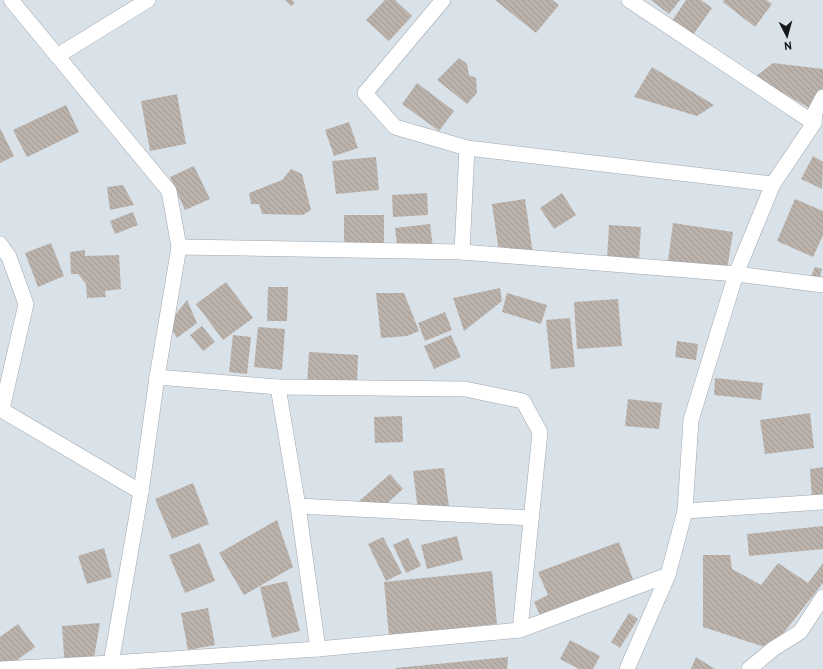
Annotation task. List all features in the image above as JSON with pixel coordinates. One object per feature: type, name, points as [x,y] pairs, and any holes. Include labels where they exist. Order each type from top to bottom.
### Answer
[{"type":"street","points":[[11,0],[169,191],[179,247],[157,377],[141,492],[111,666]]},
{"type":"street","points":[[57,56],[148,0]]},
{"type":"street","points":[[443,0],[365,93],[395,127],[467,148],[773,184]]},
{"type":"street","points":[[629,0],[814,123]]},
{"type":"street","points":[[627,669],[668,575],[685,511],[691,420],[736,274],[773,184],[814,123],[815,112],[823,97]]},
{"type":"street","points":[[462,252],[467,148]]},
{"type":"street","points":[[0,244],[9,257],[26,304],[1,409],[141,492]]},
{"type":"street","points":[[179,247],[462,252],[736,274],[823,284]]},
{"type":"street","points":[[157,377],[278,387],[465,390],[523,400],[540,432],[520,630]]},
{"type":"street","points":[[278,387],[298,506],[318,649]]},
{"type":"street","points":[[685,511],[823,502]]},
{"type":"street","points":[[298,506],[531,518]]},
{"type":"street","points":[[0,669],[111,666],[318,649],[520,630],[668,575]]},
{"type":"street","points":[[749,669],[773,649],[800,632],[823,597]]},
{"type":"building","points":[[285,0],[292,0],[295,3],[291,6]]},
{"type":"building","points":[[385,0],[395,0],[412,16],[389,41],[366,20]]},
{"type":"building","points":[[495,0],[552,0],[559,5],[536,33]]},
{"type":"building","points":[[651,0],[680,0],[669,14]]},
{"type":"building","points":[[686,0],[701,0],[712,8],[693,35],[672,21]]},
{"type":"building","points":[[724,0],[766,0],[772,4],[755,27],[723,2]]},
{"type":"building","points":[[459,58],[467,64],[469,75],[476,78],[477,93],[467,104],[437,80]]},
{"type":"building","points":[[773,63],[823,69],[823,89],[811,109],[755,77]]},
{"type":"building","points":[[652,67],[714,105],[697,116],[634,97]]},
{"type":"building","points":[[417,83],[454,111],[439,131],[402,104]]},
{"type":"building","points":[[177,94],[186,144],[150,151],[141,101]]},
{"type":"building","points":[[66,105],[79,132],[27,157],[13,130]]},
{"type":"building","points":[[349,122],[358,148],[334,156],[325,130]]},
{"type":"building","points":[[0,128],[14,156],[0,163]]},
{"type":"building","points":[[813,156],[823,162],[822,189],[801,179]]},
{"type":"building","points":[[376,157],[379,190],[336,194],[332,161]]},
{"type":"building","points":[[194,166],[210,199],[185,210],[170,177]]},
{"type":"building","points":[[291,169],[302,174],[311,210],[303,215],[262,214],[259,204],[251,204],[249,193],[282,180]]},
{"type":"building","points":[[123,185],[134,205],[110,210],[107,187]]},
{"type":"building","points":[[427,193],[428,215],[393,217],[392,195]]},
{"type":"building","points":[[562,193],[576,215],[554,229],[540,208]]},
{"type":"building","points":[[525,199],[533,255],[500,259],[492,204]]},
{"type":"building","points":[[795,199],[823,211],[823,235],[813,257],[777,241]]},
{"type":"building","points":[[133,212],[138,225],[115,234],[110,221]]},
{"type":"building","points":[[344,215],[384,215],[384,245],[344,246]]},
{"type":"building","points":[[673,223],[733,232],[727,270],[668,261]]},
{"type":"building","points":[[430,224],[434,255],[399,259],[395,228]]},
{"type":"building","points":[[609,225],[641,227],[639,262],[607,259]]},
{"type":"building","points":[[51,243],[64,276],[38,287],[25,253]]},
{"type":"building","points":[[85,250],[85,256],[119,255],[121,289],[105,291],[106,297],[87,298],[86,284],[78,274],[71,274],[70,252]]},
{"type":"building","points":[[815,267],[822,269],[820,276],[823,277],[809,281]]},
{"type":"building","points":[[226,282],[253,318],[223,340],[196,304]]},
{"type":"building","points":[[268,287],[288,287],[287,321],[267,321]]},
{"type":"building","points":[[500,288],[502,301],[464,331],[453,298]]},
{"type":"building","points":[[376,293],[404,293],[419,331],[407,336],[381,338]]},
{"type":"building","points":[[507,293],[547,305],[541,324],[502,312]]},
{"type":"building","points":[[618,299],[622,346],[577,349],[574,302]]},
{"type":"building","points":[[187,300],[197,323],[177,338],[168,324]]},
{"type":"building","points":[[445,312],[452,330],[425,341],[418,323]]},
{"type":"building","points":[[570,318],[575,367],[551,369],[546,320]]},
{"type":"building","points":[[202,326],[215,342],[203,351],[190,335]]},
{"type":"building","points":[[258,327],[285,329],[282,370],[254,367]]},
{"type":"building","points":[[233,335],[251,337],[247,374],[229,372]]},
{"type":"building","points":[[451,335],[461,357],[434,369],[424,346]]},
{"type":"building","points":[[677,341],[698,344],[696,360],[675,357]]},
{"type":"building","points":[[309,352],[358,355],[357,386],[307,384]]},
{"type":"building","points":[[715,378],[763,383],[761,400],[714,395]]},
{"type":"building","points":[[628,399],[662,403],[659,429],[625,426]]},
{"type":"building","points":[[810,413],[814,448],[765,454],[760,420]]},
{"type":"building","points":[[402,416],[403,442],[375,443],[374,417]]},
{"type":"building","points":[[823,467],[823,497],[812,498],[810,469]]},
{"type":"building","points":[[444,468],[449,507],[418,510],[413,471]]},
{"type":"building","points":[[390,474],[403,489],[371,518],[357,503]]},
{"type":"building","points":[[193,483],[209,524],[172,539],[155,499]]},
{"type":"building","points":[[277,520],[293,567],[244,595],[219,553]]},
{"type":"building","points":[[823,526],[823,549],[749,556],[747,534]]},
{"type":"building","points":[[457,536],[463,560],[427,569],[421,545]]},
{"type":"building","points":[[383,537],[402,573],[386,581],[368,544]]},
{"type":"building","points":[[408,538],[421,566],[406,573],[393,545]]},
{"type":"building","points":[[619,542],[637,590],[545,626],[534,602],[548,595],[538,572]]},
{"type":"building","points":[[200,543],[215,581],[185,593],[169,555]]},
{"type":"building","points":[[104,548],[112,577],[87,584],[78,556]]},
{"type":"building","points":[[703,555],[730,555],[732,569],[761,585],[778,563],[808,583],[823,563],[823,583],[771,649],[703,627]]},
{"type":"building","points":[[492,571],[497,624],[389,636],[384,582]]},
{"type":"building","points":[[287,581],[300,631],[272,638],[260,587]]},
{"type":"building","points":[[208,608],[215,645],[188,650],[181,613]]},
{"type":"building","points":[[629,613],[638,619],[620,648],[611,642]]},
{"type":"building","points":[[100,623],[92,669],[65,669],[62,626]]},
{"type":"building","points":[[18,624],[35,647],[5,669],[0,669],[0,637]]},
{"type":"building","points":[[570,640],[600,656],[593,669],[579,669],[560,659]]},
{"type":"building","points":[[508,657],[507,669],[396,669],[396,668]]},
{"type":"building","points":[[696,657],[715,669],[691,669]]}]
